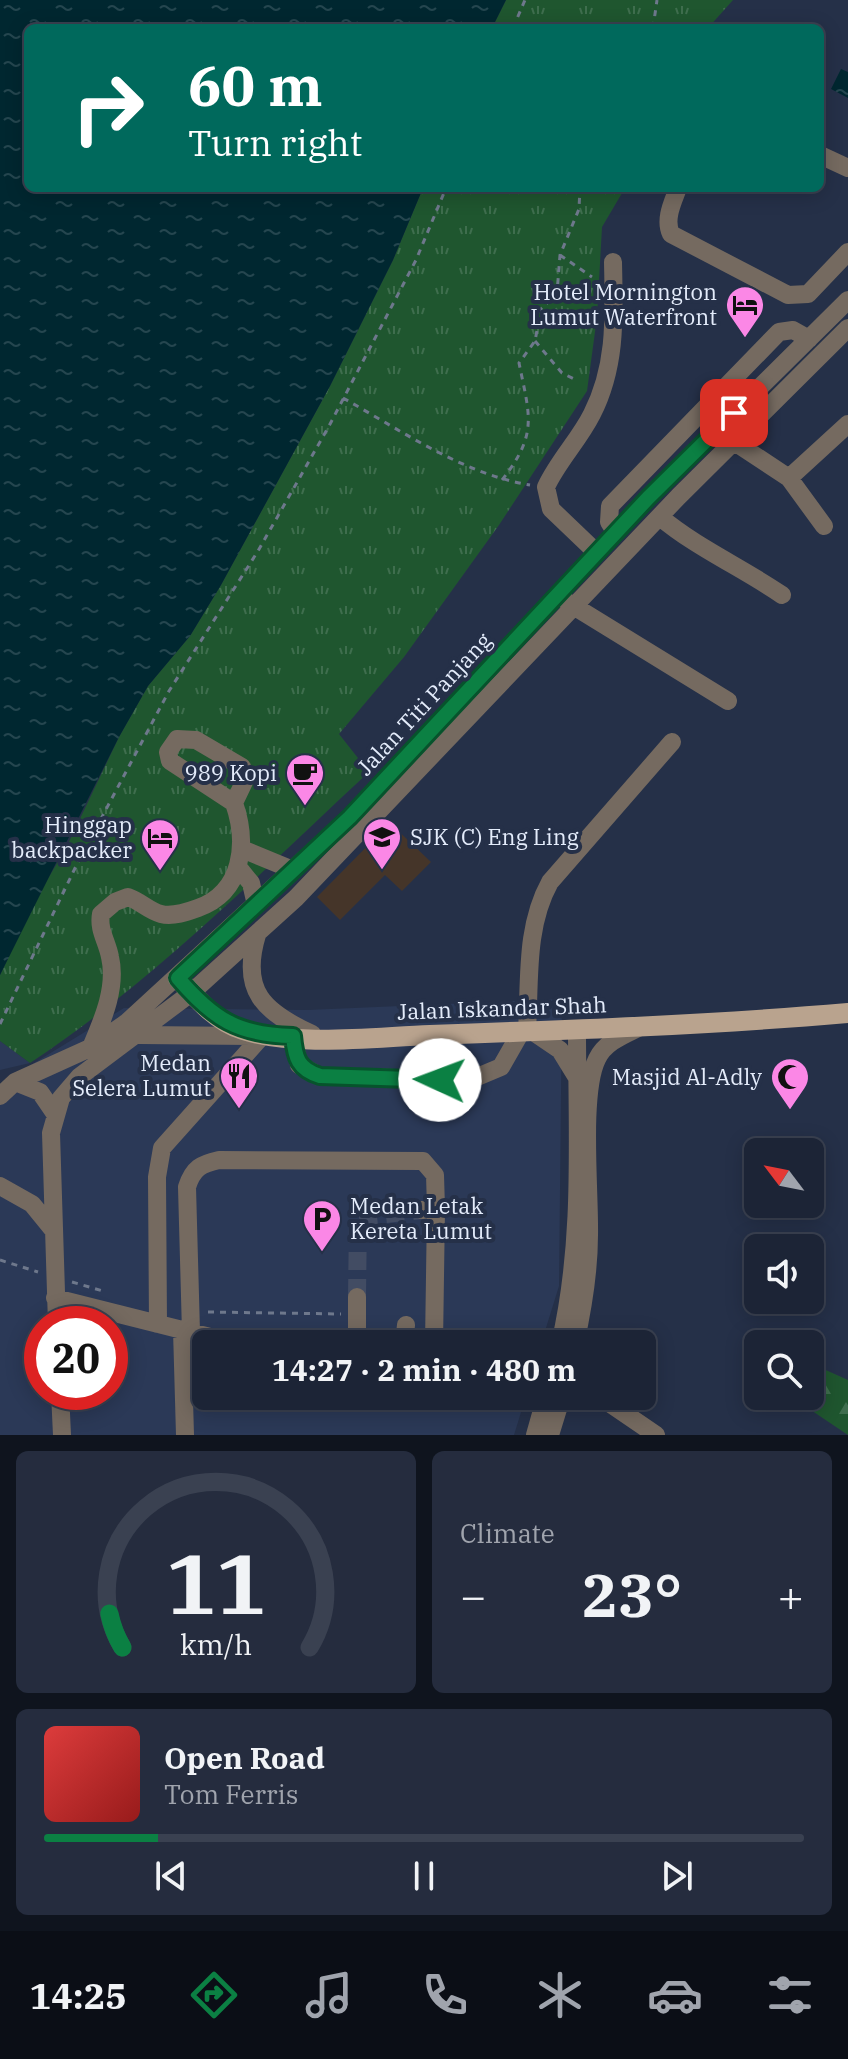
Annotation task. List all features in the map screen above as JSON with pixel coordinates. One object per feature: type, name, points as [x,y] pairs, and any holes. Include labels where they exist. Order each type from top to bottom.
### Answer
[{"type":"main road","name":"Jalan Iskandar Shah","points":[[184,985],[234,1027],[278,1036],[640,1027],[848,1013]]},
{"type":"street","points":[[824,157],[848,168]]},
{"type":"street","points":[[677,192],[668,226],[671,234],[788,295],[808,294],[848,252]]},
{"type":"street","points":[[597,553],[551,509],[546,487],[589,420],[605,382],[615,340],[613,262]]},
{"type":"street","name":"Jalan Titi Panjang","points":[[0,1096],[15,1082],[94,1055],[139,1035],[256,905],[350,817],[616,533],[848,300]]},
{"type":"street","name":"Jalan Titi Panjang","points":[[94,1055],[126,1023],[258,933],[362,831],[733,441],[848,328]]},
{"type":"street","points":[[616,533],[609,522],[610,506],[757,354],[786,329],[809,339]]},
{"type":"street","points":[[789,478],[848,424]]},
{"type":"street","points":[[733,441],[789,478],[824,526]]},
{"type":"street","points":[[660,517],[690,542],[744,568],[782,595]]},
{"type":"street","points":[[559,595],[574,608],[728,701]]},
{"type":"street","points":[[278,1036],[299,1065],[320,1076],[470,1080],[501,1067],[527,1031],[532,931],[539,903],[550,882],[672,742]]},
{"type":"street","points":[[234,803],[240,858],[256,905]]},
{"type":"street","points":[[240,858],[293,870]]},
{"type":"street","points":[[56,1306],[51,1150],[55,1114],[69,1087],[94,1055],[112,974],[111,959],[100,930],[101,914],[115,902],[128,897],[164,915],[188,912],[206,905],[227,889],[240,858]]},
{"type":"street","points":[[258,933],[250,968],[257,994],[283,1021],[318,1037]]},
{"type":"street","points":[[578,1330],[584,1303],[589,1238],[593,1068],[610,1043],[640,1027]]},
{"type":"street","points":[[563,1330],[571,1297],[576,1239],[577,1029]]},
{"type":"street","points":[[527,1031],[560,1050],[577,1078]]},
{"type":"street","points":[[139,1035],[278,1036]]},
{"type":"street","points":[[158,1324],[157,1177],[162,1148],[278,1036]]},
{"type":"street","points":[[15,1082],[40,1092],[55,1114]]},
{"type":"street","points":[[185,1435],[187,1187],[195,1168],[204,1163],[234,1160],[423,1161],[435,1175],[429,1209],[433,1330]]},
{"type":"street","points":[[0,1186],[32,1204],[54,1231]]},
{"type":"street","points":[[357,1297],[357,1330]]},
{"type":"street","points":[[55,1298],[192,1332]]},
{"type":"street","points":[[61,1410],[62,1435]]},
{"type":"street","points":[[535,1435],[542,1410]]},
{"type":"street","points":[[550,1435],[558,1410]]},
{"type":"street","points":[[619,1410],[656,1435]]},
{"type":"path","points":[[515,24],[525,0]]},
{"type":"path","points":[[654,24],[657,0]]},
{"type":"path","points":[[0,1024],[72,875],[169,691],[258,551],[343,398],[416,260],[444,192]]},
{"type":"path","points":[[502,480],[522,455],[531,420],[519,363],[535,341],[541,309],[557,293],[560,255],[579,209],[580,192]]},
{"type":"path","points":[[560,255],[592,277]]},
{"type":"path","points":[[535,341],[562,373],[578,381]]},
{"type":"path","points":[[343,398],[458,461],[502,480],[546,487]]},
{"type":"shaded area","name":"SJK (C) Eng Ling","points":[[390,823],[431,862],[402,891],[385,875],[340,920],[317,897]]},
{"type":"shaded area","points":[[562,999],[559,1286],[545,1330],[192,1330],[192,1410],[522,1410],[514,1435],[0,1435],[0,1084],[124,1008],[308,1010]]},
{"type":"shaded area","points":[[0,1041],[30,1063],[0,1070]]},
{"type":"green space","points":[[506,0],[733,0],[712,24],[494,24]]},
{"type":"green space","points":[[421,192],[623,192],[602,227],[597,317],[587,391],[499,525],[404,657],[339,734],[369,772],[163,961],[76,1031],[30,1063],[0,1041],[0,975],[119,737],[148,686],[190,636],[221,585],[330,386],[393,260]]},
{"type":"green space","points":[[824,1369],[848,1380],[848,1435],[811,1410],[824,1410]]},
{"type":"water","points":[[0,0],[506,0],[494,24],[24,24],[24,192],[421,192],[393,260],[330,386],[221,585],[190,636],[148,686],[119,737],[0,975]]},
{"type":"water","points":[[841,69],[848,72],[848,98],[831,89]]},
{"type":"tunnel","points":[[357,1297],[358,1217],[422,1210]]},
{"type":"place","name":"Hotel Mornington Lumut Waterfront","points":[[745,339]]},
{"type":"place","name":"989 Kopi","points":[[305,807]]},
{"type":"place","name":"SJK (C) Eng Ling","points":[[382,871]]},
{"type":"place","name":"Hinggap backpacker","points":[[160,872]]},
{"type":"place","name":"Medan Selera Lumut","points":[[239,1110]]},
{"type":"place","name":"Masjid Al-Adly","points":[[790,1111]]},
{"type":"place","name":"Medan Letak Kereta Lumut","points":[[322,1253]]},
{"type":"route","points":[[440,1080],[320,1076],[307,1072],[295,1057],[293,1036],[257,1034],[234,1027],[215,1015],[178,978],[350,817],[648,498],[734,413]]}]
